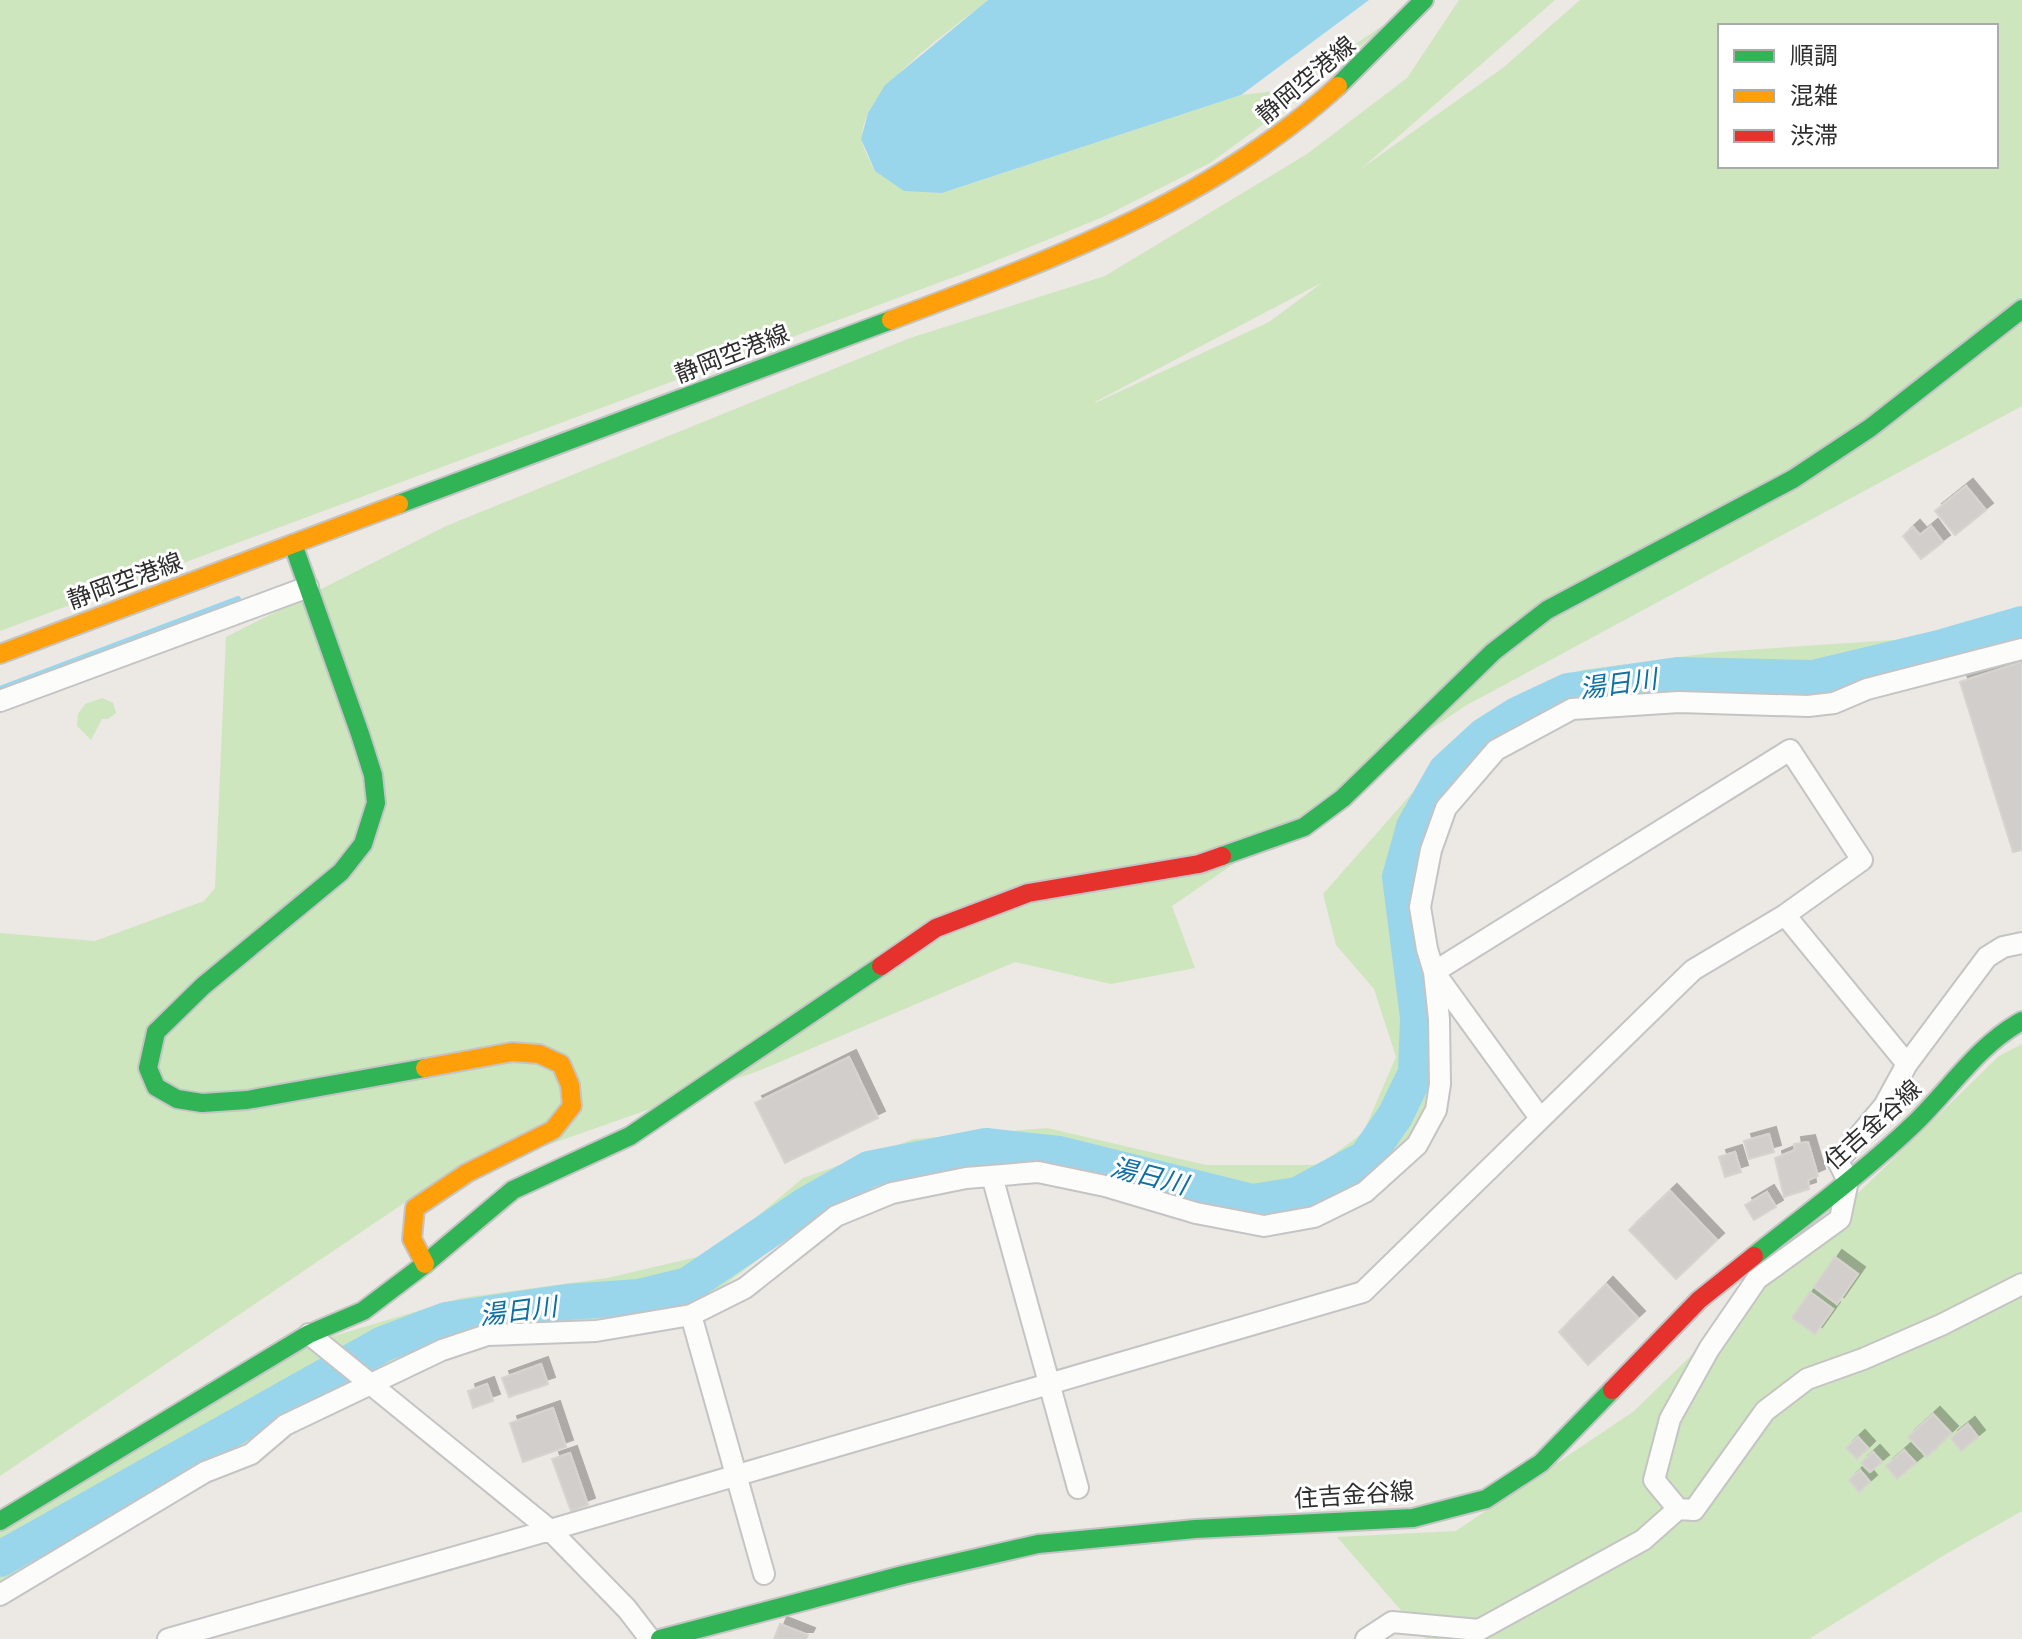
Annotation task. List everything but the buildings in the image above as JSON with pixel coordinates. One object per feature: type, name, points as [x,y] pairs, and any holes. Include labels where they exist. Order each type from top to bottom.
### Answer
[{"type":"street","name":"静岡空港線","points":[[0,654],[1050,260],[1139,220],[1222,174],[1267,144],[1374,55],[1424,0]]},
{"type":"street","points":[[0,1521],[309,1334],[363,1311],[513,1190],[630,1136],[936,928],[1028,893],[1199,864],[1304,827],[1343,798],[1493,652],[1547,610],[1793,479],[1870,428],[2022,309]]},
{"type":"street","points":[[293,544],[373,775],[376,803],[363,844],[341,872],[171,1015],[156,1032],[148,1068],[156,1087],[177,1099],[202,1103],[247,1100],[512,1052],[539,1054],[561,1064],[570,1085],[572,1106],[553,1130],[467,1173],[415,1208],[412,1239],[425,1264]]},
{"type":"street","points":[[0,701],[308,587]]},
{"type":"street","points":[[0,1595],[205,1472],[251,1454],[285,1425],[442,1350],[487,1335],[596,1331],[691,1315],[745,1288],[836,1216],[892,1193],[992,1176],[1038,1172],[1105,1186],[1196,1213],[1264,1226],[1314,1217],[1365,1192],[1417,1145],[1436,1110],[1440,1084],[1439,1019],[1434,972],[1420,907],[1431,850],[1446,808],[1496,750],[1572,709],[1679,702],[1808,706],[1834,703],[1867,689],[2022,649]]},
{"type":"street","points":[[168,1639],[1363,1292],[1693,970],[1785,915],[1862,860],[1790,750],[1434,972]]},
{"type":"street","points":[[1785,915],[1907,1064]]},
{"type":"street","points":[[1678,1509],[1654,1480],[1670,1419],[1709,1349],[1757,1279],[1840,1219],[1848,1181],[1838,1161],[1884,1106],[1907,1064],[1987,957],[2003,947],[2022,943]]},
{"type":"street","points":[[1434,972],[1540,1118]]},
{"type":"street","name":"住吉金谷線","points":[[660,1639],[903,1575],[1038,1544],[1195,1529],[1413,1518],[1486,1499],[1541,1463],[1699,1300],[1848,1181],[1915,1123],[2002,1032],[2022,1021]]},
{"type":"street","points":[[992,1176],[1078,1488]]},
{"type":"street","points":[[1366,1639],[1392,1622],[1479,1630],[1643,1540],[1678,1509],[1694,1510],[1765,1411],[1807,1379],[1928,1331],[2022,1284]]},
{"type":"street","points":[[691,1315],[764,1574]]},
{"type":"street","points":[[309,1334],[550,1530],[627,1609],[650,1639]]},
{"type":"green space","points":[[0,0],[988,0],[912,61],[877,99],[866,118],[862,141],[875,171],[942,193],[1241,95],[1289,89],[1391,20],[1301,97],[1210,163],[1103,217],[973,270],[0,631]]},
{"type":"green space","points":[[1459,0],[1555,0],[1362,168],[1504,67],[1580,0],[2022,0],[2022,406],[1465,706],[1172,906],[1195,968],[1111,984],[1015,962],[761,1070],[428,1187],[0,1476],[0,933],[95,941],[204,901],[215,888],[226,637],[446,526],[910,338],[1105,276],[1307,154],[1407,78]],"holes":[[[1323,282],[1269,322],[1095,403]]]},
{"type":"green space","points":[[2022,614],[2022,642],[1822,692],[1570,702],[1492,745],[1432,817],[1422,965],[1431,1092],[1412,1143],[1368,1180],[1298,1220],[1202,1210],[1127,1184],[1012,1162],[837,1199],[713,1294],[636,1316],[493,1328],[391,1363],[0,1587],[0,1531],[317,1341],[461,1298],[607,1278],[714,1253],[803,1178],[914,1139],[1047,1128],[1206,1165],[1319,1165],[1363,1133],[1396,1057],[1374,989],[1336,945],[1323,894],[1466,732],[1582,670],[1717,652],[1953,636]]},
{"type":"green space","points":[[102,698],[113,703],[116,713],[102,719],[91,740],[77,726],[78,714],[85,704]]},
{"type":"green space","points":[[2022,1044],[2022,1511],[1809,1639],[1426,1639],[1337,1537],[1456,1531],[1634,1411],[1999,1056]]},
{"type":"water","points":[[988,0],[1369,0],[1241,95],[942,193],[904,191],[875,171],[861,139],[868,113],[885,85]]},
{"type":"waterway","points":[[0,689],[238,599]]},
{"type":"waterway","name":"湯日川","points":[[0,1559],[383,1344],[446,1320],[567,1302],[639,1297],[688,1285],[806,1205],[869,1169],[986,1146],[1059,1154],[1252,1202],[1297,1195],[1366,1158],[1395,1116],[1416,1073],[1418,1017],[1400,877],[1414,827],[1446,771],[1484,736],[1517,715],[1568,691],[1678,675],[1813,678],[1939,648],[2022,624]]},
{"type":"traffic: fast","points":[[1338,86],[1424,0]]},
{"type":"traffic: fast","points":[[1222,856],[1304,827],[1343,798],[1493,652],[1547,610],[1793,479],[1870,428],[2022,309]]},
{"type":"traffic: fast","points":[[399,504],[891,320]]},
{"type":"traffic: fast","points":[[293,544],[360,734],[373,775],[376,803],[363,844],[341,872],[203,986],[156,1032],[148,1068],[156,1087],[177,1099],[202,1103],[247,1100],[425,1068]]},
{"type":"traffic: fast","points":[[0,1521],[309,1334],[363,1311],[513,1190],[630,1136],[881,966]]},
{"type":"traffic: fast","points":[[1754,1256],[1876,1158],[1915,1123],[1978,1054],[2022,1021]]},
{"type":"traffic: fast","points":[[660,1639],[903,1575],[1038,1544],[1195,1529],[1413,1518],[1486,1499],[1541,1463],[1612,1390]]},
{"type":"traffic: slow","points":[[891,320],[1069,250],[1183,195],[1289,127],[1338,86]]},
{"type":"traffic: slow","points":[[0,654],[399,504]]},
{"type":"traffic: slow","points":[[425,1068],[512,1052],[539,1054],[561,1064],[570,1085],[572,1106],[553,1130],[467,1173],[415,1208],[412,1239],[425,1264]]},
{"type":"traffic: jam","points":[[881,966],[936,928],[1028,893],[1199,864],[1222,856]]},
{"type":"traffic: jam","points":[[1612,1390],[1699,1300],[1754,1256]]}]
